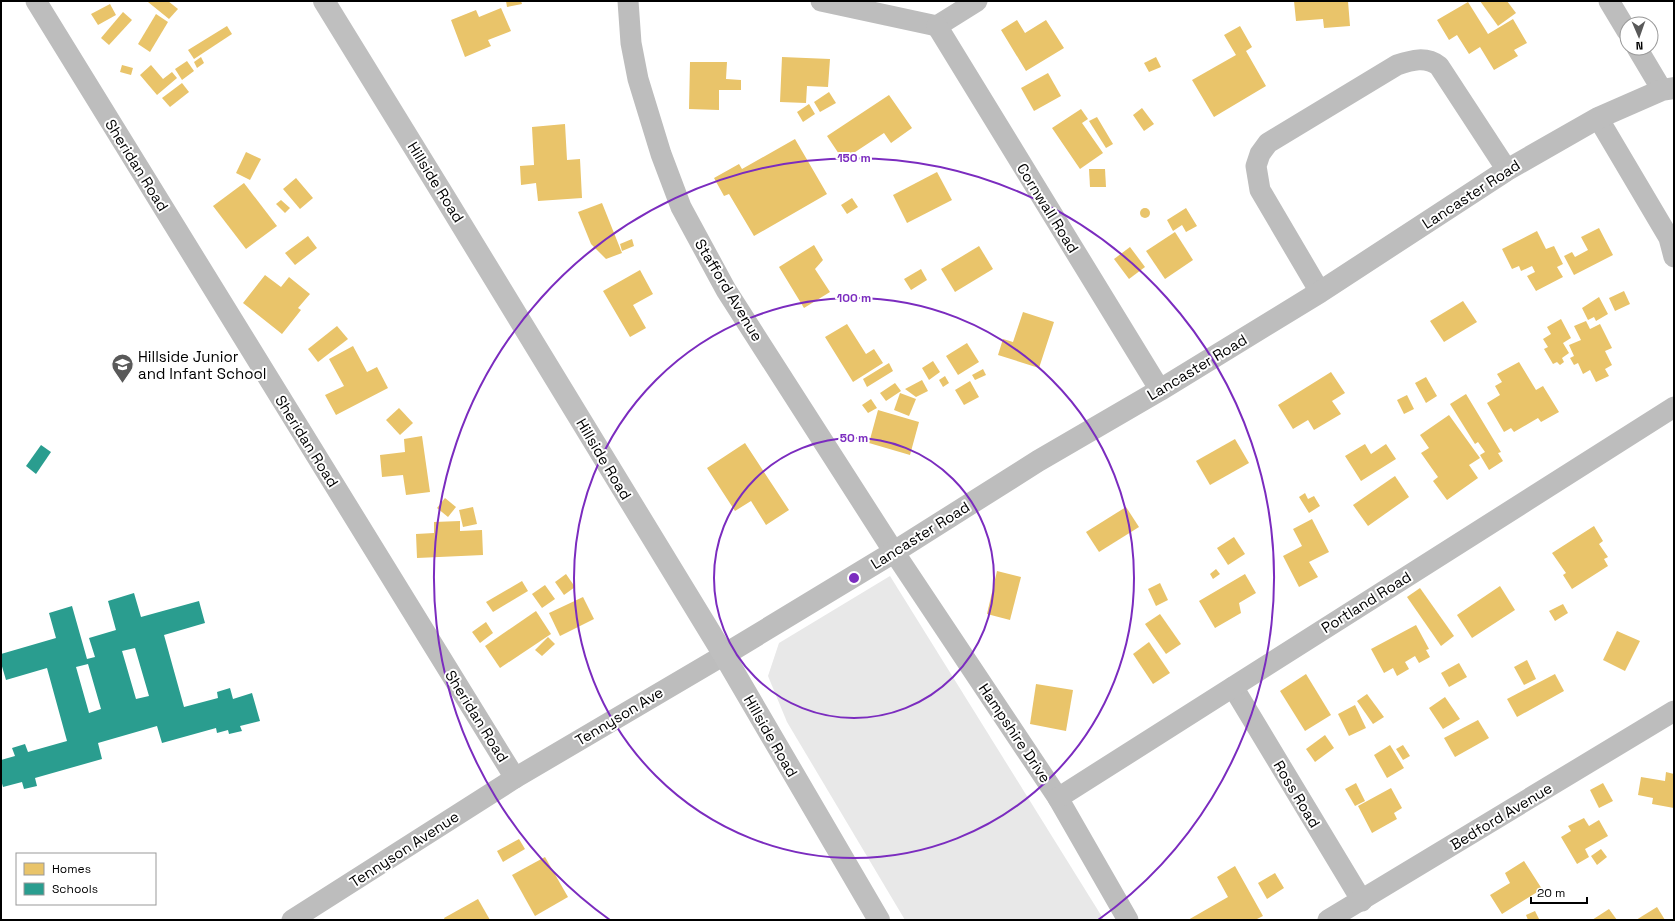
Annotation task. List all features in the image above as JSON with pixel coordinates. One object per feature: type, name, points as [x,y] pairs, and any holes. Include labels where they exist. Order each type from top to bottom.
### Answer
[{"type":"main road","name":"Hillside Road","points":[[324,1],[724,655],[879,920]]},
{"type":"street","name":"Sheridan Road","points":[[36,1],[515,778]]},
{"type":"street","name":"Stafford Avenue","points":[[628,1],[631,43],[638,78],[661,154],[681,207],[726,290],[894,552]]},
{"type":"street","points":[[821,1],[937,26],[977,1]]},
{"type":"street","points":[[1609,1],[1619,18]]},
{"type":"street","name":"Cornwall Road","points":[[937,26],[1160,390]]},
{"type":"street","points":[[1643,56],[1668,89]]},
{"type":"street","points":[[1320,292],[1260,190],[1256,166],[1260,154],[1268,143],[1397,65],[1423,59],[1434,62],[1439,66],[1507,170]]},
{"type":"street","name":"Lancaster Road","points":[[724,655],[894,552],[1038,461],[1160,390],[1320,292],[1507,170],[1598,118],[1668,89]]},
{"type":"street","points":[[1598,118],[1669,238],[1674,257]]},
{"type":"street","name":"Portland Road","points":[[1058,798],[1674,407]]},
{"type":"street","name":"Hampshire Drive","points":[[894,552],[1058,798],[1128,920]]},
{"type":"street","name":"Tennyson Ave","points":[[515,778],[724,655]]},
{"type":"street","name":"Ross Road","points":[[1233,687],[1362,901]]},
{"type":"street","name":"Bedford Avenue","points":[[1328,920],[1362,901],[1674,711]]},
{"type":"street","name":"Tennyson Avenue","points":[[292,920],[515,778]]},
{"type":"shaded area","points":[[890,576],[1104,920],[905,920],[787,722],[768,676],[779,643]]},
{"type":"building: Homes","points":[[168,1],[178,9],[169,19],[148,2]]},
{"type":"building: Homes","points":[[506,1],[521,1],[522,4],[507,7]]},
{"type":"building: Homes","points":[[1294,1],[1348,1],[1350,26],[1324,28],[1323,19],[1296,21]]},
{"type":"building: Homes","points":[[1480,1],[1507,1],[1516,13],[1498,26]]},
{"type":"building: Homes","points":[[1468,2],[1488,34],[1513,19],[1527,43],[1514,50],[1518,56],[1494,70],[1480,47],[1469,54],[1457,35],[1449,40],[1437,20]]},
{"type":"building: Homes","points":[[110,4],[116,15],[98,25],[91,14]]},
{"type":"building: Homes","points":[[501,8],[511,31],[488,40],[491,46],[465,57],[451,20],[476,10],[479,17]]},
{"type":"building: Homes","points":[[123,12],[132,20],[109,45],[101,38]]},
{"type":"building: Homes","points":[[156,14],[168,22],[150,52],[138,44]]},
{"type":"building: Homes","points":[[1017,20],[1025,33],[1046,20],[1064,48],[1026,71],[1001,30]]},
{"type":"building: Homes","points":[[227,26],[232,34],[194,59],[188,50]]},
{"type":"building: Homes","points":[[1240,26],[1252,47],[1246,51],[1266,86],[1214,117],[1192,80],[1236,55],[1224,35]]},
{"type":"building: Homes","points":[[201,57],[204,63],[197,68],[194,62]]},
{"type":"building: Homes","points":[[782,57],[830,59],[828,87],[807,86],[806,103],[780,102]]},
{"type":"building: Homes","points":[[1156,57],[1161,67],[1149,72],[1144,63]]},
{"type":"building: Homes","points":[[187,61],[194,71],[182,80],[175,69]]},
{"type":"building: Homes","points":[[690,62],[727,62],[726,79],[741,80],[741,90],[719,90],[719,110],[689,109]]},
{"type":"building: Homes","points":[[122,65],[133,68],[131,75],[120,72]]},
{"type":"building: Homes","points":[[151,65],[163,79],[172,72],[177,78],[157,95],[140,75]]},
{"type":"building: Homes","points":[[1048,73],[1061,96],[1034,111],[1021,88]]},
{"type":"building: Homes","points":[[182,83],[189,92],[170,107],[162,98]]},
{"type":"building: Homes","points":[[829,92],[836,103],[820,112],[814,102]]},
{"type":"building: Homes","points":[[889,95],[912,128],[891,143],[884,133],[843,160],[827,136]]},
{"type":"building: Homes","points":[[809,104],[815,114],[803,122],[797,112]]},
{"type":"building: Homes","points":[[1142,108],[1154,124],[1144,131],[1133,115]]},
{"type":"building: Homes","points":[[1081,109],[1088,119],[1082,123],[1103,153],[1080,169],[1052,128]]},
{"type":"building: Homes","points":[[1097,117],[1113,144],[1106,148],[1089,121]]},
{"type":"building: Homes","points":[[565,124],[567,160],[580,159],[582,198],[538,201],[536,183],[521,185],[520,166],[534,165],[532,127]]},
{"type":"building: Homes","points":[[795,139],[827,194],[754,236],[729,194],[724,196],[714,178],[739,164],[742,169]]},
{"type":"building: Homes","points":[[246,152],[261,159],[250,180],[236,173]]},
{"type":"building: Homes","points":[[1089,169],[1105,169],[1106,187],[1090,187]]},
{"type":"building: Homes","points":[[937,172],[952,200],[907,223],[893,195]]},
{"type":"building: Homes","points":[[296,178],[313,198],[300,209],[283,189]]},
{"type":"building: Homes","points":[[244,183],[277,226],[246,249],[213,206]]},
{"type":"building: Homes","points":[[852,198],[858,207],[847,214],[841,205]]},
{"type":"building: Homes","points":[[281,200],[290,208],[285,213],[276,204]]},
{"type":"building: Homes","points":[[602,203],[622,253],[606,259],[591,244],[578,212]]},
{"type":"building: Homes","points":[[1143,208],[1147,208],[1149,209],[1149,217],[1143,218],[1140,215],[1140,211]]},
{"type":"building: Homes","points":[[1186,208],[1197,226],[1186,232],[1182,225],[1173,231],[1167,220]]},
{"type":"building: Homes","points":[[1599,228],[1613,255],[1574,275],[1564,256],[1572,252],[1575,257],[1588,250],[1581,237]]},
{"type":"building: Homes","points":[[1537,231],[1546,249],[1554,246],[1563,264],[1557,267],[1563,277],[1536,291],[1527,276],[1535,272],[1532,266],[1521,271],[1519,266],[1512,269],[1502,249]]},
{"type":"building: Homes","points":[[1175,232],[1193,260],[1165,279],[1146,251]]},
{"type":"building: Homes","points":[[308,236],[317,248],[295,265],[285,253]]},
{"type":"building: Homes","points":[[632,239],[634,246],[622,251],[620,244]]},
{"type":"building: Homes","points":[[814,245],[823,260],[815,269],[830,292],[804,308],[779,267]]},
{"type":"building: Homes","points":[[979,246],[993,269],[955,292],[941,269]]},
{"type":"building: Homes","points":[[1130,247],[1145,267],[1129,279],[1114,259]]},
{"type":"building: Homes","points":[[921,269],[927,280],[911,290],[904,279]]},
{"type":"building: Homes","points":[[640,270],[653,294],[633,305],[646,328],[630,337],[603,291]]},
{"type":"building: Homes","points":[[265,275],[281,287],[289,277],[310,294],[298,308],[301,310],[282,334],[243,303]]},
{"type":"building: Homes","points":[[1624,291],[1630,304],[1615,311],[1609,298]]},
{"type":"building: Homes","points":[[1599,297],[1608,314],[1596,321],[1594,317],[1588,320],[1582,308]]},
{"type":"building: Homes","points":[[1463,301],[1477,322],[1444,342],[1430,321]]},
{"type":"building: Homes","points":[[1023,312],[1054,322],[1039,368],[998,355],[1003,339],[1013,342]]},
{"type":"building: Homes","points":[[1561,319],[1571,338],[1563,343],[1569,353],[1562,358],[1564,362],[1560,365],[1557,362],[1553,364],[1544,349],[1548,347],[1543,339],[1551,334],[1547,327]]},
{"type":"building: Homes","points":[[1586,321],[1590,329],[1600,324],[1612,348],[1605,351],[1612,365],[1605,369],[1609,376],[1596,382],[1590,370],[1583,374],[1578,363],[1574,365],[1570,358],[1574,356],[1569,345],[1581,340],[1574,326]]},
{"type":"building: Homes","points":[[847,324],[866,354],[874,349],[883,363],[853,382],[825,337]]},
{"type":"building: Homes","points":[[337,326],[348,339],[318,362],[308,349]]},
{"type":"building: Homes","points":[[967,343],[979,362],[958,375],[946,356]]},
{"type":"building: Homes","points":[[353,346],[367,372],[377,367],[388,388],[336,415],[325,395],[344,386],[329,359]]},
{"type":"building: Homes","points":[[933,361],[940,372],[929,380],[922,368]]},
{"type":"building: Homes","points":[[1519,362],[1536,390],[1543,386],[1559,412],[1541,422],[1538,418],[1514,432],[1511,428],[1504,432],[1487,403],[1500,395],[1495,386],[1502,382],[1497,374]]},
{"type":"building: Homes","points":[[889,363],[893,371],[867,387],[863,379]]},
{"type":"building: Homes","points":[[983,369],[986,375],[975,380],[972,375]]},
{"type":"building: Homes","points":[[1331,372],[1345,393],[1332,401],[1341,414],[1314,430],[1308,420],[1293,429],[1278,405]]},
{"type":"building: Homes","points":[[945,376],[949,383],[943,387],[939,380]]},
{"type":"building: Homes","points":[[1426,377],[1437,396],[1426,403],[1415,383]]},
{"type":"building: Homes","points":[[922,380],[928,391],[916,397],[905,389]]},
{"type":"building: Homes","points":[[970,381],[979,397],[964,405],[955,390]]},
{"type":"building: Homes","points":[[895,383],[901,391],[886,401],[880,393]]},
{"type":"building: Homes","points":[[900,393],[916,399],[909,416],[894,410]]},
{"type":"building: Homes","points":[[1466,394],[1501,452],[1498,453],[1503,461],[1489,470],[1480,455],[1485,452],[1478,442],[1475,444],[1450,404]]},
{"type":"building: Homes","points":[[1407,395],[1414,409],[1404,414],[1397,400]]},
{"type":"building: Homes","points":[[871,399],[877,408],[868,413],[862,405]]},
{"type":"building: Homes","points":[[399,408],[413,423],[400,435],[386,420]]},
{"type":"building: Homes","points":[[878,410],[919,422],[910,455],[869,443]]},
{"type":"building: Homes","points":[[1449,415],[1480,458],[1469,465],[1478,478],[1447,500],[1433,481],[1438,477],[1421,453],[1429,448],[1420,435]]},
{"type":"building: Homes","points":[[422,436],[430,492],[406,495],[403,475],[382,477],[380,455],[405,452],[404,439]]},
{"type":"building: Homes","points":[[1235,439],[1249,463],[1210,485],[1196,461]]},
{"type":"building: Homes","points":[[745,443],[789,510],[766,525],[751,501],[735,511],[707,468]]},
{"type":"building: Homes","points":[[1365,444],[1371,454],[1386,444],[1396,459],[1361,481],[1345,456]]},
{"type":"building: Homes","points":[[1395,476],[1409,497],[1368,526],[1353,505]]},
{"type":"building: Homes","points":[[1305,493],[1308,499],[1314,496],[1320,506],[1309,513],[1299,497]]},
{"type":"building: Homes","points":[[445,498],[456,507],[448,517],[437,508]]},
{"type":"building: Homes","points":[[473,507],[477,524],[463,527],[459,510]]},
{"type":"building: Homes","points":[[1126,507],[1139,527],[1099,552],[1086,532]]},
{"type":"building: Homes","points":[[1312,519],[1329,552],[1309,562],[1318,577],[1299,587],[1283,556],[1302,546],[1293,529]]},
{"type":"building: Homes","points":[[460,521],[460,531],[482,530],[483,555],[417,558],[416,534],[434,533],[434,522]]},
{"type":"building: Homes","points":[[1594,526],[1603,541],[1599,544],[1608,557],[1604,559],[1608,566],[1572,589],[1563,575],[1566,573],[1552,553]]},
{"type":"building: Homes","points":[[1234,537],[1245,554],[1228,565],[1217,548]]},
{"type":"building: Homes","points":[[1216,569],[1220,574],[1213,579],[1210,574]]},
{"type":"building: Homes","points":[[997,571],[1021,577],[1010,620],[987,614]]},
{"type":"building: Homes","points":[[566,574],[575,587],[564,595],[555,582]]},
{"type":"building: Homes","points":[[1245,574],[1256,593],[1239,603],[1241,613],[1215,628],[1199,601]]},
{"type":"building: Homes","points":[[522,581],[528,591],[493,612],[486,602]]},
{"type":"building: Homes","points":[[1160,583],[1168,600],[1156,606],[1148,589]]},
{"type":"building: Homes","points":[[545,585],[555,599],[542,608],[532,594]]},
{"type":"building: Homes","points":[[1500,586],[1515,610],[1472,638],[1457,615]]},
{"type":"building: Homes","points":[[1420,588],[1454,636],[1441,646],[1407,597]]},
{"type":"building: Homes","points":[[583,597],[594,619],[560,636],[549,613]]},
{"type":"building: Homes","points":[[1563,604],[1568,613],[1555,621],[1549,611]]},
{"type":"building: Homes","points":[[536,611],[551,634],[500,668],[485,646]]},
{"type":"building: Homes","points":[[1160,614],[1181,644],[1166,654],[1145,624]]},
{"type":"building: Homes","points":[[486,622],[493,633],[480,643],[472,632]]},
{"type":"building: Homes","points":[[1416,625],[1429,649],[1426,650],[1430,657],[1419,663],[1415,656],[1405,662],[1409,669],[1397,676],[1393,668],[1384,673],[1371,649]]},
{"type":"building: Homes","points":[[1617,631],[1640,641],[1625,671],[1603,660]]},
{"type":"building: Homes","points":[[548,637],[555,644],[542,656],[535,650]]},
{"type":"building: Homes","points":[[1149,642],[1170,673],[1153,684],[1133,654]]},
{"type":"building: Homes","points":[[1527,660],[1536,679],[1524,685],[1514,667]]},
{"type":"building: Homes","points":[[1459,663],[1467,677],[1449,687],[1441,673]]},
{"type":"building: Homes","points":[[1306,674],[1331,715],[1305,731],[1280,691]]},
{"type":"building: Homes","points":[[1555,674],[1564,691],[1517,717],[1507,699]]},
{"type":"building: Homes","points":[[1036,684],[1073,690],[1066,731],[1030,724]]},
{"type":"building: Homes","points":[[1367,694],[1384,717],[1373,724],[1357,701]]},
{"type":"building: Homes","points":[[1445,697],[1460,719],[1443,729],[1429,708]]},
{"type":"building: Homes","points":[[1355,705],[1366,728],[1349,736],[1338,714]]},
{"type":"building: Homes","points":[[1478,720],[1489,738],[1455,757],[1444,738]]},
{"type":"building: Homes","points":[[1325,735],[1334,748],[1315,762],[1306,749]]},
{"type":"building: Homes","points":[[1390,745],[1404,768],[1387,778],[1374,755]]},
{"type":"building: Homes","points":[[1403,745],[1410,756],[1403,760],[1396,749]]},
{"type":"building: Homes","points":[[1666,772],[1674,774],[1674,808],[1652,804],[1653,798],[1638,795],[1641,777],[1665,781]]},
{"type":"building: Homes","points":[[1356,783],[1365,801],[1355,806],[1345,789]]},
{"type":"building: Homes","points":[[1603,783],[1613,801],[1599,808],[1590,790]]},
{"type":"building: Homes","points":[[1391,788],[1402,808],[1394,813],[1397,819],[1372,833],[1358,806]]},
{"type":"building: Homes","points":[[1584,818],[1589,826],[1599,820],[1608,836],[1585,849],[1589,857],[1577,864],[1561,837],[1571,831],[1568,826]]},
{"type":"building: Homes","points":[[519,839],[525,849],[503,862],[497,851]]},
{"type":"building: Homes","points":[[1601,849],[1607,857],[1597,865],[1591,856]]},
{"type":"building: Homes","points":[[545,857],[568,897],[535,916],[512,875]]},
{"type":"building: Homes","points":[[1524,861],[1542,889],[1502,914],[1490,895],[1510,883],[1505,873]]},
{"type":"building: Homes","points":[[1235,866],[1263,916],[1255,920],[1188,920],[1228,897],[1217,877]]},
{"type":"building: Homes","points":[[1275,873],[1284,888],[1267,899],[1258,883]]},
{"type":"building: Homes","points":[[478,899],[490,920],[445,920],[444,918]]},
{"type":"building: Homes","points":[[1657,907],[1665,920],[1636,920]]},
{"type":"building: Homes","points":[[1609,909],[1617,920],[1592,920]]},
{"type":"building: Homes","points":[[1535,911],[1539,919],[1528,920],[1526,915]]},
{"type":"building: Schools","points":[[41,445],[51,452],[36,474],[26,466]]},
{"type":"building: Schools","points":[[134,593],[141,617],[199,601],[205,623],[164,635],[184,707],[218,698],[217,692],[230,688],[233,699],[252,693],[260,721],[240,726],[242,731],[229,734],[228,730],[217,733],[216,728],[162,743],[157,726],[98,743],[102,759],[35,778],[37,786],[24,789],[22,782],[3,787],[1,780],[1,760],[15,756],[12,748],[25,744],[28,752],[67,741],[47,668],[6,680],[1,663],[1,654],[56,638],[49,613],[72,606],[87,659],[95,657],[89,638],[116,630],[108,601]],"holes":[[[135,648],[149,696],[136,699],[122,651]],[[88,664],[101,709],[89,713],[76,667]]]},
{"type":"place","name":"Hillside Junior and Infant School","points":[[122,384]]}]
